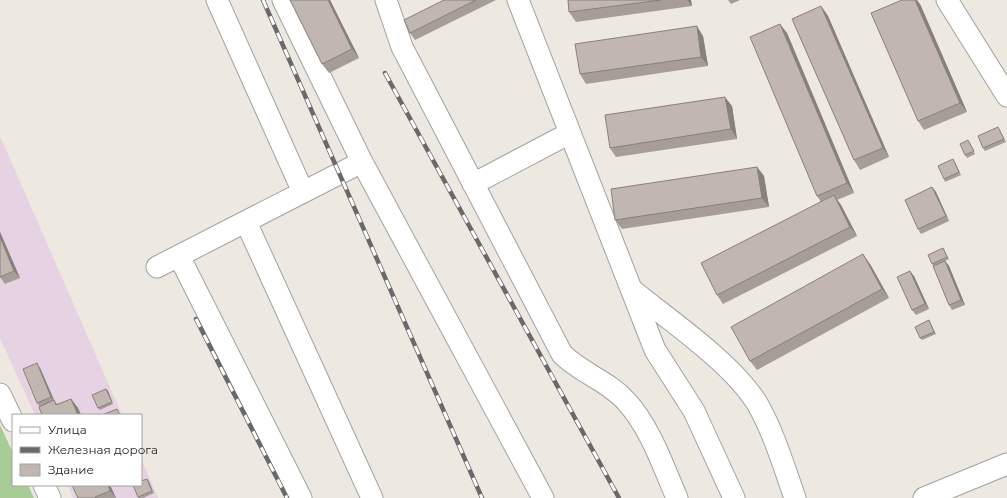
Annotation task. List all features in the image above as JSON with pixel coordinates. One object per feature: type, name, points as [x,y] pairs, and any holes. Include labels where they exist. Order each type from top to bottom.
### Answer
[{"type":"street","points":[[217,0],[303,192]]},
{"type":"street","points":[[283,0],[362,162],[543,498]]},
{"type":"street","points":[[386,0],[402,48],[562,354],[574,365],[609,386],[626,401],[644,425],[678,498]]},
{"type":"street","points":[[518,0],[655,350],[664,367],[694,411],[734,498]]},
{"type":"street","points":[[947,0],[1007,96]]},
{"type":"street","points":[[473,184],[570,133]]},
{"type":"street","points":[[157,267],[362,162]]},
{"type":"street","points":[[246,222],[372,498]]},
{"type":"street","points":[[179,256],[301,498]]},
{"type":"street","points":[[631,290],[702,346],[746,388],[758,405],[770,430],[796,498]]},
{"type":"street","points":[[0,394],[12,419]]},
{"type":"street","points":[[924,498],[1007,464]]},
{"type":"street","points":[[44,486],[50,498]]},
{"type":"shaded area","points":[[0,136],[122,414],[35,414],[0,338]]},
{"type":"shaded area","points":[[142,460],[158,498],[73,498],[68,486],[142,486]]},
{"type":"green space","points":[[0,425],[12,451],[12,486],[28,486],[34,498],[0,498]]},
{"type":"building","points":[[290,0],[328,0],[352,49],[322,64]]},
{"type":"building","points":[[444,0],[476,0],[410,33],[404,20]]},
{"type":"building","points":[[568,0],[661,0],[569,12]]},
{"type":"building","points":[[902,0],[915,0],[960,103],[918,121],[871,13]]},
{"type":"building","points":[[821,6],[883,148],[854,160],[792,19]]},
{"type":"building","points":[[780,24],[847,183],[817,196],[750,37]]},
{"type":"building","points":[[697,26],[701,57],[580,74],[575,44]]},
{"type":"building","points":[[725,97],[731,129],[610,148],[605,115]]},
{"type":"building","points":[[998,127],[1004,139],[983,148],[978,136]]},
{"type":"building","points":[[968,140],[974,151],[965,155],[960,144]]},
{"type":"building","points":[[953,159],[959,172],[944,179],[938,166]]},
{"type":"building","points":[[757,167],[762,198],[615,220],[611,189]]},
{"type":"building","points":[[932,187],[946,216],[918,229],[905,200]]},
{"type":"building","points":[[834,195],[850,227],[717,295],[701,263]]},
{"type":"building","points":[[0,237],[14,271],[0,277]]},
{"type":"building","points":[[943,248],[947,257],[932,264],[928,255]]},
{"type":"building","points":[[863,254],[882,289],[750,361],[731,327]]},
{"type":"building","points":[[945,261],[961,300],[949,305],[933,266]]},
{"type":"building","points":[[910,271],[925,304],[912,310],[897,277]]},
{"type":"building","points":[[929,320],[934,332],[920,338],[915,327]]},
{"type":"building","points":[[37,363],[51,397],[37,403],[23,369]]},
{"type":"building","points":[[106,389],[112,402],[98,408],[92,395]]},
{"type":"building","points":[[71,399],[78,414],[42,414],[39,407],[54,400],[56,405]]},
{"type":"building","points":[[117,409],[120,414],[104,414]]},
{"type":"building","points":[[147,479],[152,491],[138,497],[133,486],[142,486],[142,481]]},
{"type":"building","points":[[72,486],[108,486],[110,491],[95,497],[96,498],[78,498]]},
{"type":"railway","points":[[263,0],[482,498]]},
{"type":"railway","points":[[385,73],[619,498]]},
{"type":"railway","points":[[196,319],[287,498]]}]
